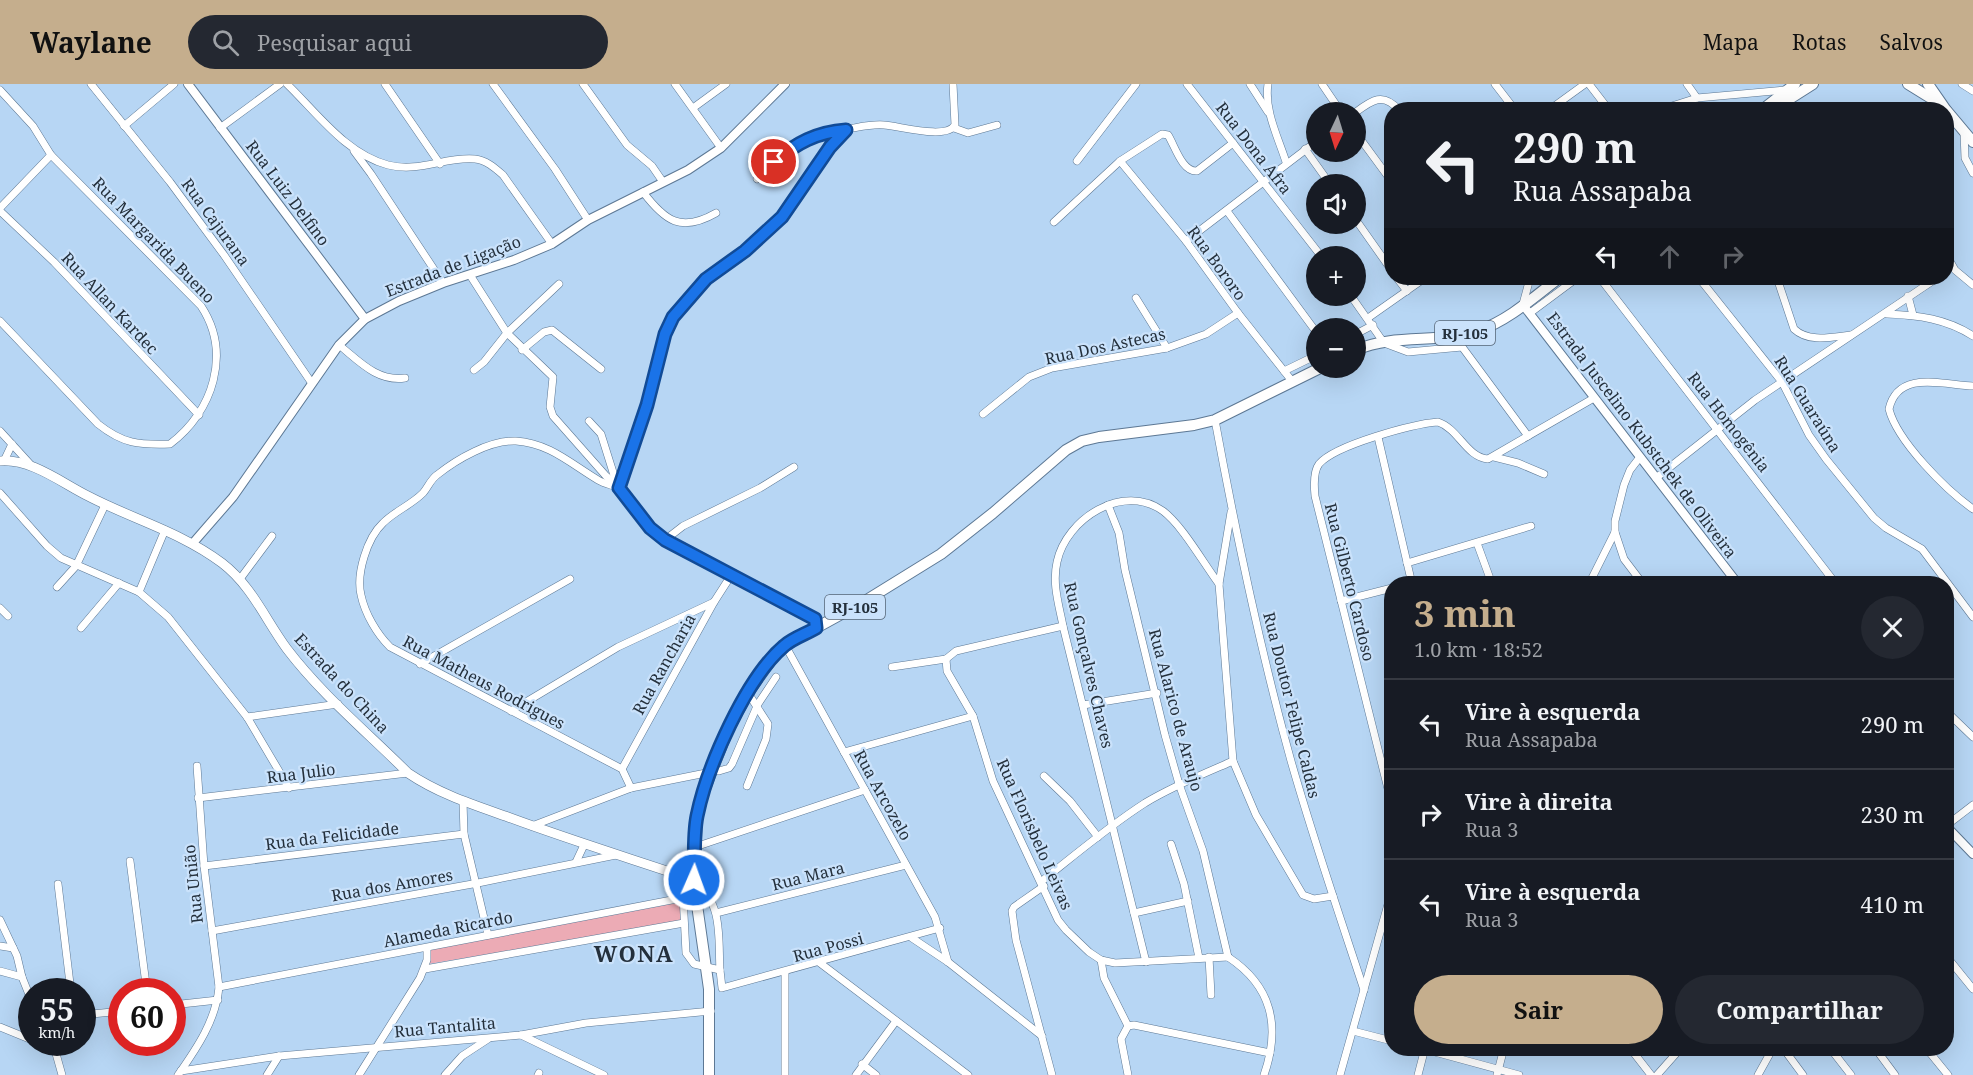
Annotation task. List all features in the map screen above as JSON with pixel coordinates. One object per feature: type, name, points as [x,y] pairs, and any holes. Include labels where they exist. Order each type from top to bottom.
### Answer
[{"type":"main road","points":[[1771,102],[1795,84]]},
{"type":"main road","points":[[1787,102],[1813,84]]},
{"type":"main road","points":[[1908,84],[1929,97],[1936,98]]},
{"type":"main road","points":[[1928,84],[1939,102]]},
{"type":"main road","points":[[1954,119],[1973,142]]},
{"type":"main road","name":"RJ-105","points":[[1366,348],[1384,343],[1454,336],[1477,331],[1527,309],[1552,285]]},
{"type":"main road","name":"RJ-105","points":[[709,1075],[711,1011],[694,882],[697,817],[715,772],[728,730],[748,693],[785,645],[941,554],[993,513],[1050,461],[1082,441],[1215,420],[1306,374]]},
{"type":"main road","name":"Estrada do China","points":[[2,461],[33,467],[105,505],[193,543],[240,579],[265,612],[288,650],[338,704],[408,773],[425,784],[463,801],[531,826],[694,882]]},
{"type":"street","name":"Rua Cajurana","points":[[91,84],[170,182],[224,255],[311,382]]},
{"type":"street","points":[[124,126],[174,84]]},
{"type":"street","name":"Rua Luiz Delfino","points":[[188,84],[365,319]]},
{"type":"street","points":[[220,129],[280,84]]},
{"type":"street","points":[[288,84],[348,145],[371,174],[443,283]]},
{"type":"street","points":[[385,84],[440,164]]},
{"type":"street","points":[[493,84],[555,169],[588,220]]},
{"type":"street","points":[[583,84],[627,145],[648,161],[663,182]]},
{"type":"street","points":[[675,84],[721,148]]},
{"type":"street","points":[[693,108],[726,84]]},
{"type":"street","name":"Estrada de Ligação","points":[[193,543],[233,497],[311,382],[339,345],[365,319],[399,301],[443,283],[552,244],[588,220],[688,170],[721,148],[785,84]]},
{"type":"street","points":[[952,84],[955,124]]},
{"type":"street","points":[[1077,161],[1136,84]]},
{"type":"street","name":"Rua Dona Afra","points":[[1187,84],[1313,246]]},
{"type":"street","points":[[1250,84],[1269,113]]},
{"type":"street","points":[[1268,84],[1266,94],[1269,113],[1286,162]]},
{"type":"street","points":[[1322,84],[1334,102]]},
{"type":"street","points":[[1495,84],[1509,102]]},
{"type":"street","points":[[1561,102],[1587,84],[1602,102]]},
{"type":"street","points":[[1687,84],[1697,98]]},
{"type":"street","points":[[1962,84],[1973,91]]},
{"type":"street","name":"Rua Margarida Bueno","points":[[0,90],[33,126],[51,155],[201,306],[215,332],[216,354],[213,384],[208,401],[190,427],[170,444],[146,445],[113,436],[98,424],[0,321]]},
{"type":"street","points":[[1684,102],[1697,98],[1785,90]]},
{"type":"street","points":[[1366,105],[1377,98],[1389,102]]},
{"type":"street","points":[[955,124],[968,133],[997,125]]},
{"type":"street","points":[[757,179],[782,155],[808,138],[828,131],[871,125],[932,132],[955,124]]},
{"type":"street","points":[[618,487],[650,395],[665,334],[673,317],[706,279],[745,251],[782,217],[830,147],[846,130]]},
{"type":"street","points":[[1964,131],[1965,158],[1973,172]]},
{"type":"street","points":[[1054,222],[1120,161],[1165,133],[1189,171],[1197,171],[1233,143]]},
{"type":"street","points":[[348,145],[387,165],[400,167],[474,159],[493,166],[503,175],[552,244]]},
{"type":"street","points":[[1366,147],[1384,171]]},
{"type":"street","points":[[1186,241],[1305,149],[1323,174]]},
{"type":"street","points":[[0,209],[51,155]]},
{"type":"street","name":"Rua Bororo","points":[[1120,161],[1186,241],[1238,314],[1292,381]]},
{"type":"street","points":[[643,192],[654,207],[672,221],[696,222],[716,213]]},
{"type":"street","name":"Rua Allan Kardec","points":[[0,209],[54,262],[199,415]]},
{"type":"street","points":[[1227,211],[1306,318]]},
{"type":"street","points":[[1366,234],[1384,260]]},
{"type":"street","points":[[1955,270],[1973,285]]},
{"type":"street","points":[[470,275],[507,333],[522,350],[551,375],[554,381],[550,412],[618,487],[650,528],[665,540],[732,574],[818,624]]},
{"type":"street","points":[[474,370],[484,362],[507,333],[559,284]]},
{"type":"street","points":[[1402,285],[1407,291]]},
{"type":"street","points":[[1368,318],[1415,285]]},
{"type":"street","points":[[1527,309],[1529,285]]},
{"type":"street","points":[[1527,309],[1566,285]]},
{"type":"street","name":"Rua Homogênia","points":[[1605,285],[1830,576]]},
{"type":"street","name":"Rua Guaraúna","points":[[1706,285],[1782,382],[1809,435],[1826,459],[1874,518],[1886,528],[1922,549],[1942,576]]},
{"type":"street","points":[[1779,285],[1794,329],[1800,334],[1812,338],[1852,335]]},
{"type":"street","points":[[1656,478],[1782,382],[1886,314],[1926,285]]},
{"type":"street","points":[[1908,296],[1913,315]]},
{"type":"street","points":[[1136,297],[1167,348]]},
{"type":"street","points":[[1359,306],[1384,343],[1408,352],[1462,347]]},
{"type":"street","name":"Estrada Juscelino Kubstchek de Oliveira","points":[[1527,309],[1732,576]]},
{"type":"street","name":"Rua Dos Astecas","points":[[983,414],[1029,377],[1052,368],[1167,348],[1206,334],[1238,314]]},
{"type":"street","points":[[1886,314],[1913,315],[1953,324],[1973,336]]},
{"type":"street","points":[[1366,329],[1373,325]]},
{"type":"street","points":[[522,350],[544,332],[552,330],[601,369]]},
{"type":"street","points":[[1454,336],[1528,436]]},
{"type":"street","points":[[339,345],[372,372],[389,379],[405,378]]},
{"type":"street","points":[[1284,371],[1306,360]]},
{"type":"street","points":[[1973,386],[1931,381],[1915,382],[1895,394],[1889,409],[1895,427],[1907,443],[1956,497],[1973,509]]},
{"type":"street","points":[[1494,457],[1594,398]]},
{"type":"street","name":"Rua Doutor Felipe Caldas","points":[[1215,420],[1232,509],[1279,717],[1308,821],[1364,990]]},
{"type":"street","points":[[589,421],[602,434],[618,487]]},
{"type":"street","name":"Rua Gilberto Cardoso","points":[[1384,773],[1315,496],[1314,479],[1320,464],[1338,452],[1394,430],[1438,422],[1457,433],[1478,457],[1488,459],[1494,457]]},
{"type":"street","points":[[0,431],[33,467]]},
{"type":"street","points":[[1378,437],[1410,576]]},
{"type":"street","name":"Rua Matheus Rodrigues","points":[[618,487],[604,484],[560,454],[543,447],[514,441],[487,447],[464,457],[437,474],[414,500],[383,523],[366,549],[360,594],[377,631],[390,647],[622,769]]},
{"type":"street","points":[[2,461],[12,444]]},
{"type":"street","points":[[1494,457],[1518,463],[1544,474]]},
{"type":"street","points":[[1637,576],[1624,559],[1615,532],[1615,521],[1624,485],[1630,470],[1640,457]]},
{"type":"street","points":[[665,540],[695,518],[760,488],[794,467]]},
{"type":"street","points":[[0,493],[47,546],[76,566],[139,592],[168,617],[186,636],[247,717],[289,788]]},
{"type":"street","name":"Rua Gonçalves Chaves","points":[[1146,962],[1063,626],[1054,584],[1057,560],[1074,529],[1094,512],[1122,501],[1140,502],[1165,512],[1220,584]]},
{"type":"street","points":[[57,587],[76,566],[105,505]]},
{"type":"street","name":"Rua Alarico de Araujo","points":[[1108,505],[1119,533],[1125,570],[1179,784],[1203,851],[1227,957]]},
{"type":"street","points":[[1232,509],[1220,584],[1233,761],[1256,814],[1303,895],[1314,899],[1333,896]]},
{"type":"street","points":[[1407,563],[1531,526]]},
{"type":"street","points":[[139,592],[165,530]]},
{"type":"street","points":[[1593,576],[1615,532]]},
{"type":"street","points":[[240,579],[272,536]]},
{"type":"street","points":[[1477,543],[1489,576]]},
{"type":"street","name":"Rua Rancharia","points":[[622,769],[714,602],[732,574]]},
{"type":"street","points":[[420,664],[570,579]]},
{"type":"street","points":[[81,628],[119,583]]},
{"type":"street","points":[[1341,601],[1384,590]]},
{"type":"street","name":"Rua Guaraúna","points":[[1954,592],[1973,617]]},
{"type":"street","points":[[511,711],[618,647],[714,602]]},
{"type":"street","points":[[0,608],[8,616]]},
{"type":"street","points":[[892,666],[946,659],[956,651],[1063,626]]},
{"type":"street","name":"Rua Arcozelo","points":[[785,645],[940,928],[948,962]]},
{"type":"street","name":"Rua Florisbelo Leivas","points":[[946,659],[947,671],[973,716],[993,781],[1043,883],[1054,912],[1066,930],[1101,960]]},
{"type":"street","points":[[531,826],[631,788],[725,770],[732,764],[758,704],[776,677]]},
{"type":"street","points":[[747,786],[768,731],[766,718],[748,693]]},
{"type":"street","points":[[1083,705],[1157,693]]},
{"type":"street","points":[[247,717],[338,704]]},
{"type":"street","points":[[844,752],[973,716]]},
{"type":"street","points":[[1954,719],[1973,737]]},
{"type":"street","points":[[1052,1075],[1025,977],[1012,916],[1014,907],[1113,824],[1179,784],[1233,761]]},
{"type":"street","name":"Rua União","points":[[180,1073],[209,1024],[218,1000],[219,987],[204,866],[197,766]]},
{"type":"street","points":[[622,769],[631,788]]},
{"type":"street","name":"Rua Julio","points":[[198,798],[408,773]]},
{"type":"street","points":[[1044,776],[1076,808],[1098,837]]},
{"type":"street","points":[[695,847],[865,790]]},
{"type":"street","points":[[463,801],[464,834],[478,883],[488,935]]},
{"type":"street","points":[[1954,820],[1973,805]]},
{"type":"street","name":"Rua da Felicidade","points":[[204,866],[464,834]]},
{"type":"street","points":[[1954,834],[1973,854]]},
{"type":"street","points":[[1171,844],[1188,901],[1199,958]]},
{"type":"street","points":[[576,862],[584,845]]},
{"type":"street","name":"Rua dos Amores","points":[[212,931],[478,883],[616,855]]},
{"type":"street","points":[[130,861],[145,978]]},
{"type":"street","name":"Rua Mara","points":[[716,913],[906,865]]},
{"type":"street","points":[[682,876],[686,953],[694,964],[708,975],[721,979],[716,913],[706,892],[694,882]]},
{"type":"street","points":[[58,884],[69,978]]},
{"type":"street","name":"Alameda Ricardo","points":[[219,987],[682,898]]},
{"type":"street","points":[[1134,913],[1188,901]]},
{"type":"street","points":[[1340,1075],[1384,919]]},
{"type":"street","points":[[0,920],[17,956],[22,977],[0,971]]},
{"type":"street","points":[[424,969],[684,923]]},
{"type":"street","name":"Rua Possi","points":[[721,979],[722,988],[912,938],[940,928]]},
{"type":"street","points":[[912,938],[948,962],[1042,1036]]},
{"type":"street","points":[[0,946],[13,948]]},
{"type":"street","points":[[360,1075],[424,969],[427,948]]},
{"type":"street","points":[[1209,957],[1211,995]]},
{"type":"street","points":[[1128,1026],[1104,978],[1101,960],[1115,963],[1227,957],[1246,969],[1266,998],[1272,1030],[1270,1053],[1264,1075]]},
{"type":"street","points":[[820,963],[968,1075]]},
{"type":"street","points":[[1954,966],[1973,989]]},
{"type":"street","points":[[708,975],[720,970]]},
{"type":"street","points":[[785,972],[785,1075]]},
{"type":"street","points":[[186,1003],[218,1000]]},
{"type":"street","name":"Rua Tantalita","points":[[180,1073],[279,1056],[521,1035],[586,1023],[711,1011]]},
{"type":"street","points":[[856,1075],[896,1021]]},
{"type":"street","points":[[1128,1026],[1134,1025],[1270,1053]]},
{"type":"street","points":[[1128,1026],[1121,1039],[1128,1075]]},
{"type":"street","points":[[0,1027],[18,1034]]},
{"type":"street","points":[[1353,1031],[1384,1039]]},
{"type":"street","points":[[521,1035],[604,1075]]},
{"type":"street","points":[[445,1075],[462,1056],[490,1037]]},
{"type":"street","points":[[55,1056],[62,1075]]},
{"type":"street","points":[[267,1075],[279,1056]]},
{"type":"street","points":[[1418,1075],[1422,1056]]},
{"type":"street","points":[[1446,1056],[1497,1072],[1519,1075]]},
{"type":"street","points":[[1497,1072],[1502,1056]]},
{"type":"street","points":[[1636,1056],[1651,1075]]},
{"type":"street","points":[[1658,1075],[1674,1056]]},
{"type":"street","points":[[1758,1075],[1769,1056]]},
{"type":"street","points":[[1789,1056],[1803,1075]]},
{"type":"street","points":[[1836,1056],[1851,1075]]},
{"type":"street","points":[[1881,1056],[1895,1075]]},
{"type":"street","points":[[1933,1056],[1948,1075]]},
{"type":"street","points":[[862,1064],[876,1075]]},
{"type":"shaded area","points":[[681,902],[681,922],[428,964],[427,950]]},
{"type":"district","name":"WONA","points":[[634,953]]},
{"type":"route","points":[[694,880],[697,817],[716,758],[728,730],[748,693],[772,659],[785,645],[816,628],[815,619],[657,535],[619,488],[653,385],[665,334],[673,317],[706,279],[745,251],[782,217],[792,206],[830,147],[846,130],[817,134],[774,162]]}]
